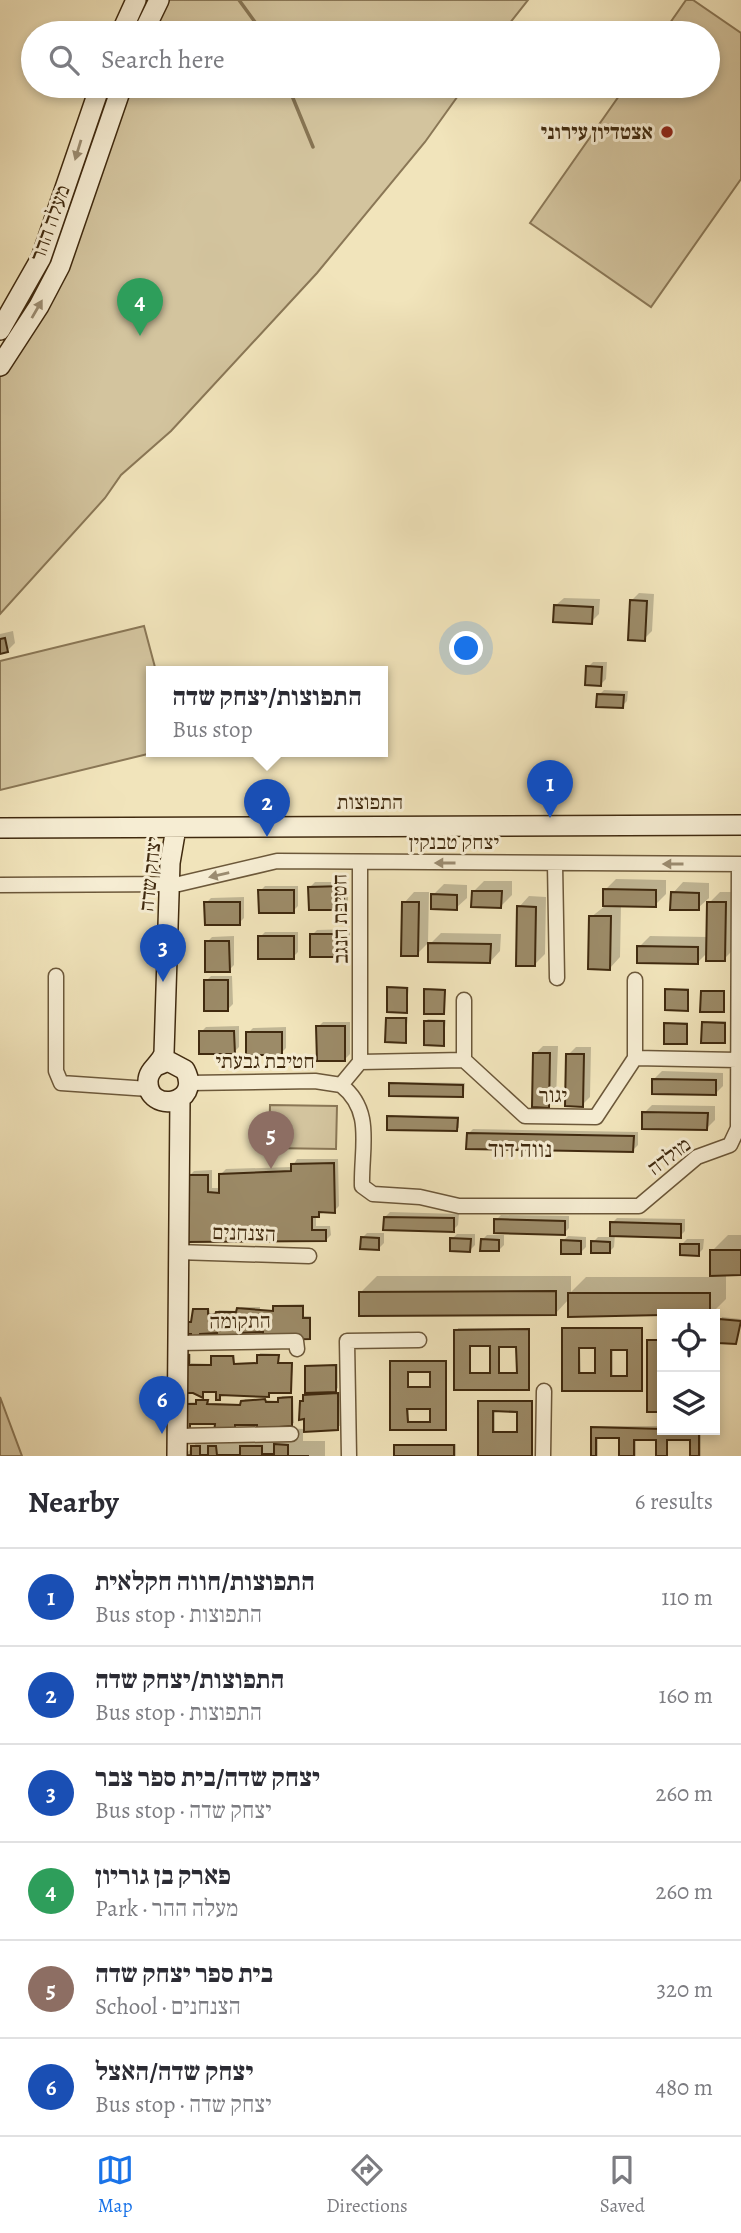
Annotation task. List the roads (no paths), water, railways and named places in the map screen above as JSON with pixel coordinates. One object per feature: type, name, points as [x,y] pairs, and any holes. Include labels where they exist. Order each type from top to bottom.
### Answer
[{"type":"main road","points":[[126,21],[136,0]]},
{"type":"main road","points":[[149,21],[159,0]]},
{"type":"main road","name":"מעלה ההר","points":[[0,330],[41,258],[96,98]]},
{"type":"main road","name":"מעלה ההר","points":[[0,366],[40,306],[60,266],[118,98]]},
{"type":"main road","name":"התפוצות","points":[[0,828],[741,825]]},
{"type":"main road","name":"יצחק שדה","points":[[170,1093],[149,1076],[164,1053],[176,828]]},
{"type":"main road","name":"יצחק שדה","points":[[174,885],[179,1065]]},
{"type":"main road","points":[[156,1066],[168,1061],[185,1070],[170,1093],[167,1456]]},
{"type":"main road","points":[[170,1093],[177,1252],[177,1456]]},
{"type":"street","name":"יצחק טבנקין","points":[[0,885],[174,885],[278,861],[740,864]]},
{"type":"street","name":"חטיבת הנגב","points":[[360,862],[360,1062]]},
{"type":"street","points":[[555,864],[557,978]]},
{"type":"street","name":"מולדה","points":[[341,1085],[355,1096],[363,1110],[362,1186],[373,1194],[420,1196],[459,1206],[639,1206],[697,1157],[730,1145],[737,1128],[740,864]]},
{"type":"street","name":"חטיבת גבעתי","points":[[56,976],[56,1071],[61,1083],[170,1093],[315,1081],[341,1085]]},
{"type":"street","points":[[635,980],[635,1058],[737,1060]]},
{"type":"street","points":[[341,1085],[360,1062],[464,1060],[464,1000]]},
{"type":"street","name":"יגור","points":[[464,1060],[525,1116],[596,1117],[635,1058]]},
{"type":"street","name":"הצנחנים","points":[[177,1252],[309,1256]]},
{"type":"street","name":"התקומה","points":[[177,1343],[296,1340],[296,1349]]},
{"type":"street","points":[[349,1456],[346,1341],[419,1340]]},
{"type":"street","points":[[543,1456],[544,1391]]},
{"type":"street","points":[[177,1436],[291,1434]]},
{"type":"waterway","points":[[239,0],[254,21]]},
{"type":"waterway","points":[[293,98],[313,147]]},
{"type":"place","name":"אצטדיון עירוני","points":[[667,132]]},
{"type":"place","name":"פארק בן גוריון","points":[[140,336]]},
{"type":"place","name":"התפוצות/חווה חקלאית","points":[[550,818]]},
{"type":"place","name":"התפוצות/יצחק שדה","points":[[267,837]]},
{"type":"place","name":"יצחק שדה/בית ספר צבר","points":[[163,982]]},
{"type":"place","name":"בית ספר יצחק שדה","points":[[271,1169]]},
{"type":"place","name":"יצחק שדה/האצל","points":[[162,1434]]},
{"type":"district","name":"נווה דוד","points":[[520,1149]]}]
